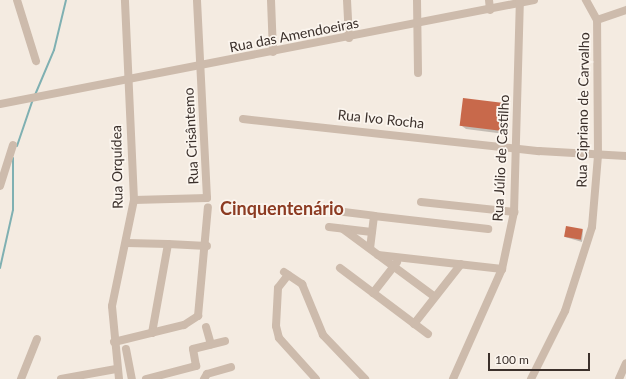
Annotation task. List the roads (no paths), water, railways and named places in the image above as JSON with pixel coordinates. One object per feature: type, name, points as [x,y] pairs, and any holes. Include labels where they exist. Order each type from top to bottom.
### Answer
[{"type":"street","points":[[17,0],[36,61]]},
{"type":"street","name":"Rua Orquídea","points":[[119,379],[116,369],[112,306],[127,243],[134,200],[127,78],[125,0]]},
{"type":"street","name":"Rua Crisântemo","points":[[134,200],[207,198],[199,65],[197,0]]},
{"type":"street","points":[[271,0],[273,52]]},
{"type":"street","points":[[347,0],[349,38]]},
{"type":"street","points":[[416,0],[418,73]]},
{"type":"street","points":[[489,0],[490,10]]},
{"type":"street","name":"Rua das Amendoeiras","points":[[0,104],[73,88],[417,25],[534,0]]},
{"type":"street","name":"Rua Cipriano de Carvalho","points":[[531,379],[565,312],[582,267],[592,227],[598,156],[597,20],[586,0]]},
{"type":"street","name":"Rua Júlio de Castilho","points":[[453,379],[502,269],[514,212],[520,3]]},
{"type":"street","points":[[597,20],[626,10]]},
{"type":"street","name":"Rua Ivo Rocha","points":[[243,119],[598,156],[626,156]]},
{"type":"street","points":[[0,186],[14,145]]},
{"type":"street","points":[[421,202],[514,212]]},
{"type":"street","points":[[114,342],[188,324],[198,316],[207,246],[208,207]]},
{"type":"street","points":[[336,211],[488,229]]},
{"type":"street","points":[[370,248],[374,216]]},
{"type":"street","points":[[329,227],[372,232]]},
{"type":"street","points":[[343,228],[435,297]]},
{"type":"street","points":[[127,243],[207,246]]},
{"type":"street","points":[[152,333],[168,244]]},
{"type":"street","points":[[378,254],[502,269]]},
{"type":"street","points":[[373,292],[402,256]]},
{"type":"street","points":[[414,324],[461,264]]},
{"type":"street","points":[[340,268],[428,334]]},
{"type":"street","points":[[316,379],[279,338],[276,326],[278,288],[286,273],[302,284],[323,335],[365,379]]},
{"type":"street","points":[[206,327],[211,344]]},
{"type":"street","points":[[21,379],[37,339]]},
{"type":"street","points":[[224,341],[192,349],[196,366],[204,377],[231,367]]},
{"type":"street","points":[[126,349],[132,379]]},
{"type":"street","points":[[619,379],[626,363]]},
{"type":"street","points":[[146,379],[196,366]]},
{"type":"street","points":[[61,379],[116,369]]},
{"type":"waterway","points":[[35,95],[54,50],[66,0]]},
{"type":"waterway","points":[[17,146],[33,99]]},
{"type":"waterway","points":[[0,268],[13,210],[13,158]]},
{"type":"district","name":"Cinquentenário","points":[[282,208]]}]
